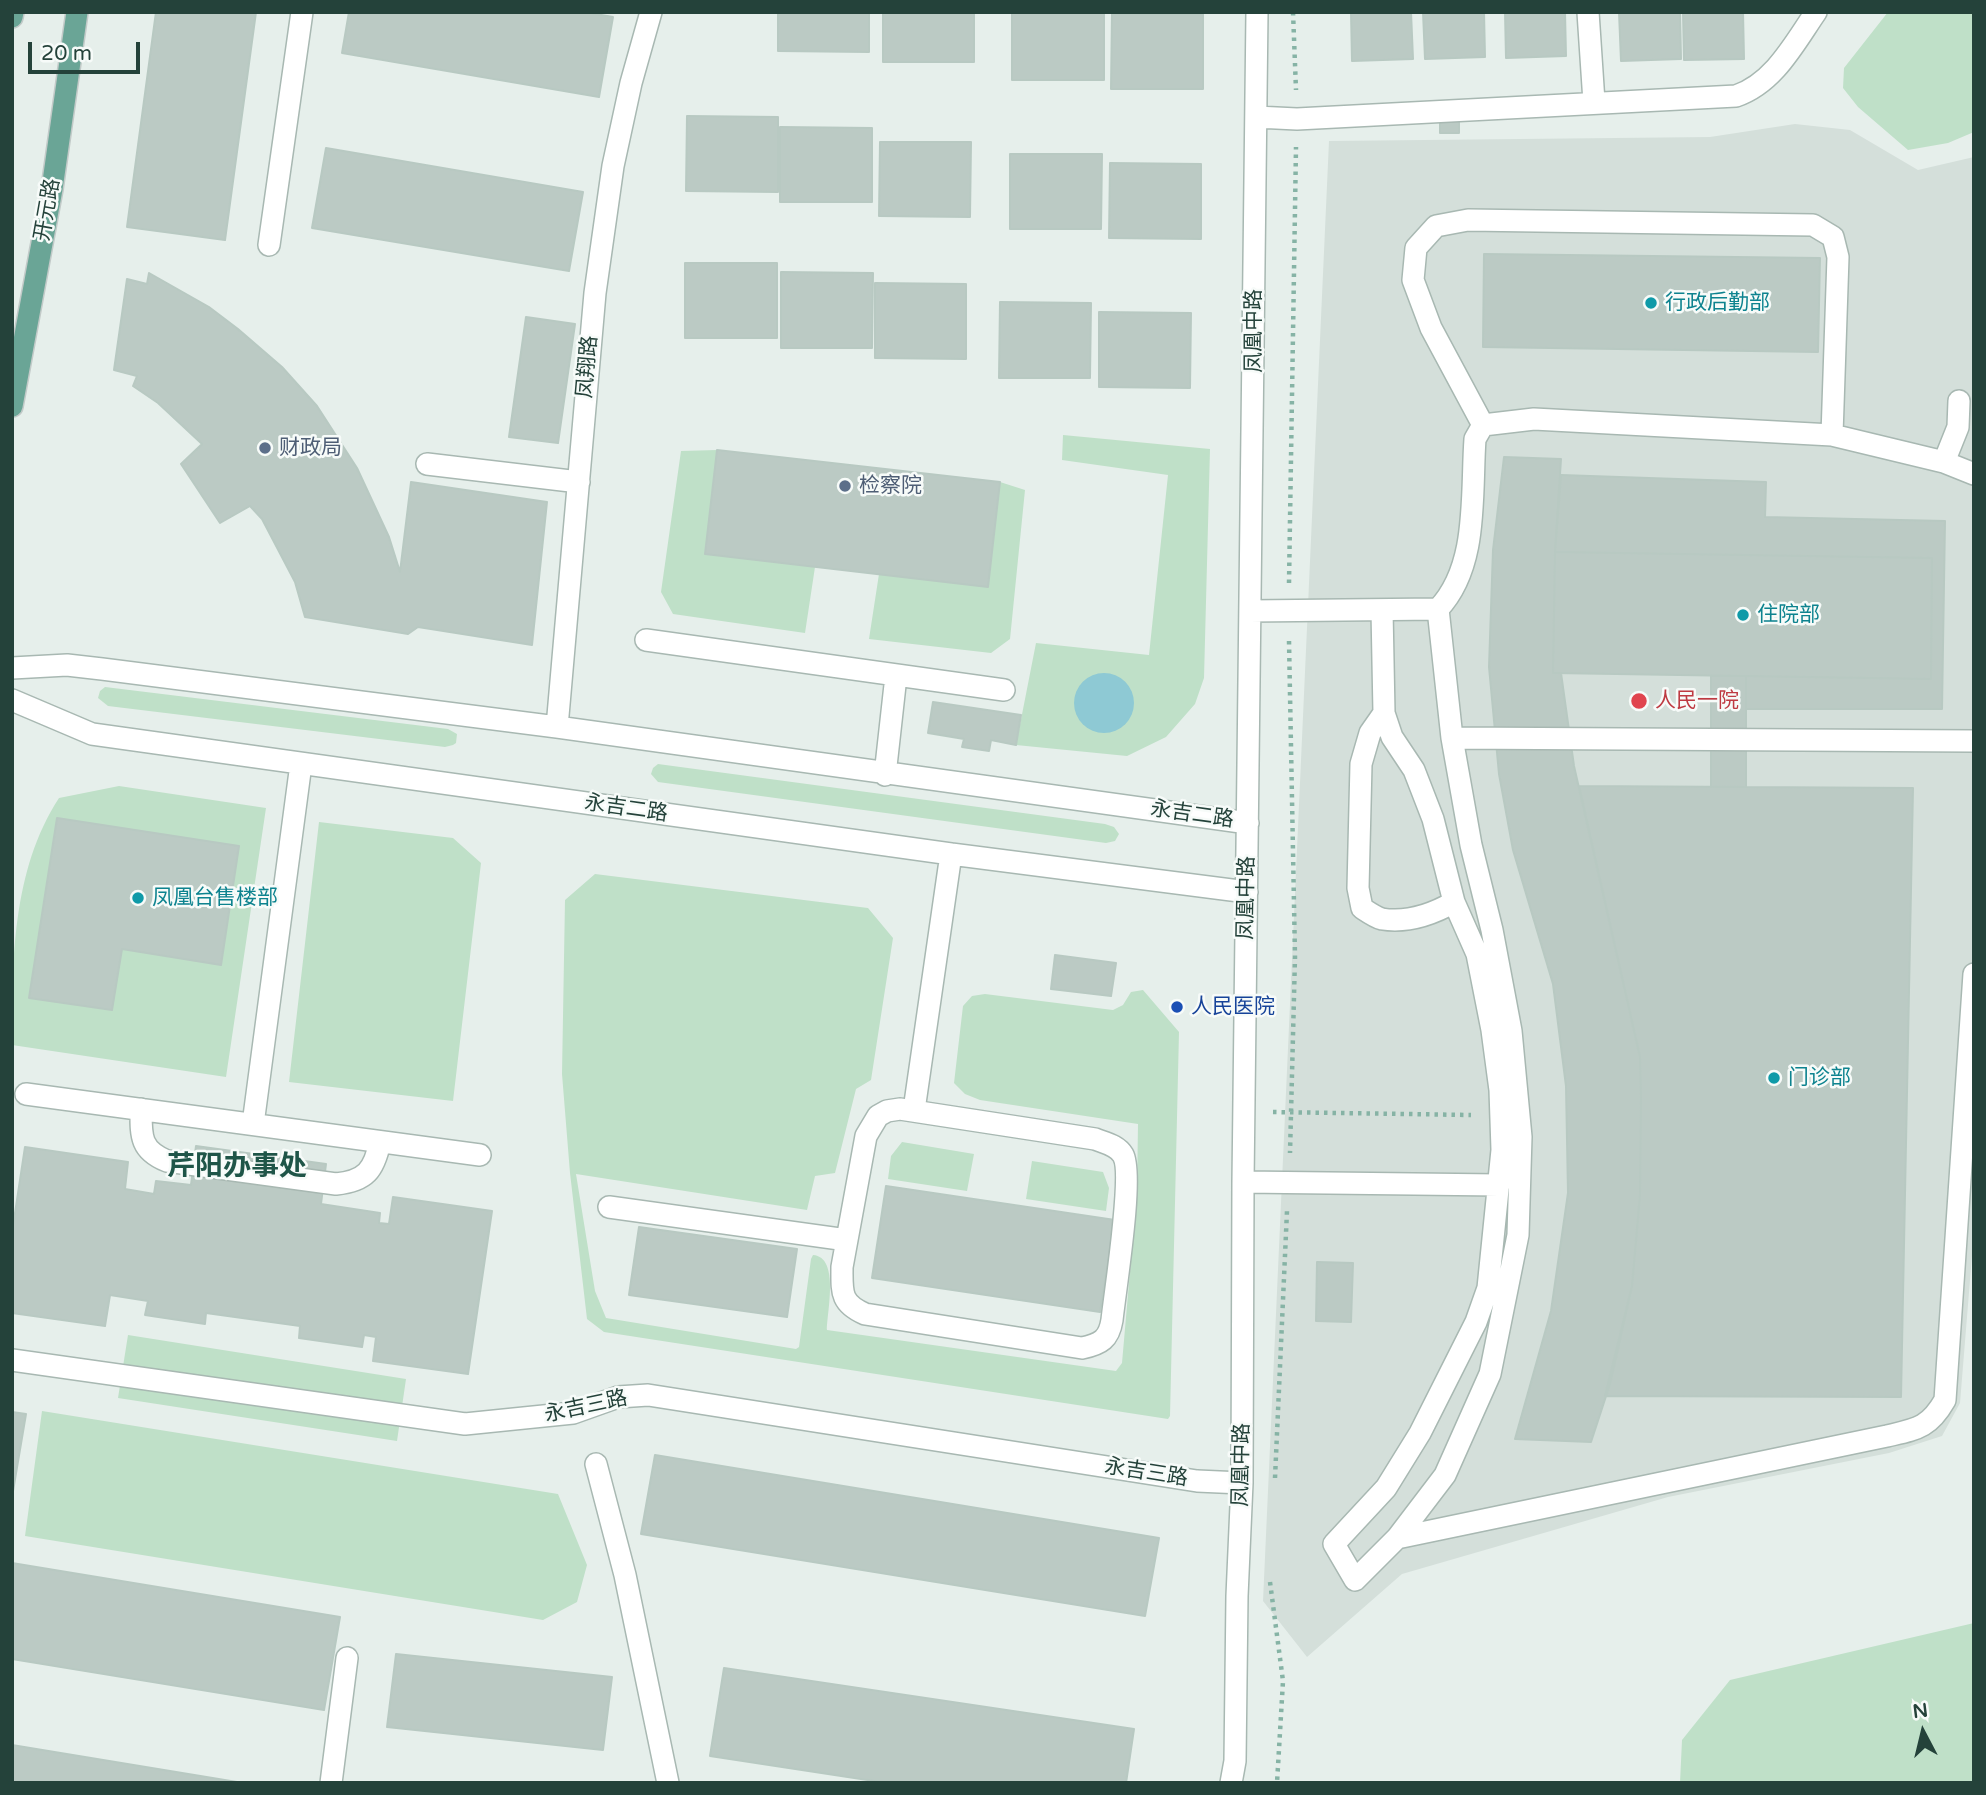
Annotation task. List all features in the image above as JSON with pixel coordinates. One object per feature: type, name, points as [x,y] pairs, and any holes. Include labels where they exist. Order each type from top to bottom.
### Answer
[{"type":"main road","name":"开元路","points":[[12,406],[52,189],[77,12]]},
{"type":"street","points":[[269,245],[302,12]]},
{"type":"street","name":"凤翔路","points":[[557,727],[595,293],[614,166],[631,83],[651,12]]},
{"type":"street","name":"凤凰中路","points":[[1231,1783],[1235,1761],[1237,1596],[1242,1483],[1256,12]]},
{"type":"street","points":[[1588,12],[1594,102]]},
{"type":"street","points":[[1256,117],[1297,119],[1736,96],[1751,90],[1773,73],[1816,12]]},
{"type":"street","points":[[1483,425],[1431,328],[1413,281],[1416,248],[1436,226],[1468,220],[1813,225],[1833,237],[1838,257],[1832,435]]},
{"type":"street","points":[[1944,462],[1958,427],[1959,401]]},
{"type":"street","points":[[1483,425],[1534,419],[1832,435],[1944,462],[1974,474]]},
{"type":"street","points":[[1250,611],[1438,609],[1450,597],[1468,550],[1475,439],[1483,425]]},
{"type":"street","points":[[427,464],[579,482]]},
{"type":"street","points":[[1382,610],[1384,713],[1392,737],[1414,771],[1433,819],[1454,902],[1477,954],[1492,1030],[1502,1150],[1488,1288],[1476,1322],[1420,1433],[1385,1488],[1334,1544],[1355,1580],[1397,1538],[1445,1475],[1490,1374],[1518,1235],[1521,1136],[1511,1031],[1492,930],[1471,845],[1452,738],[1438,609]]},
{"type":"street","points":[[646,640],[1004,691]]},
{"type":"street","name":"永吉二路","points":[[12,668],[67,665],[102,669],[557,727],[885,775],[1248,823]]},
{"type":"street","points":[[885,775],[896,676]]},
{"type":"street","name":"永吉二路","points":[[12,700],[92,734],[951,854],[1247,892]]},
{"type":"street","points":[[1384,713],[1370,733],[1361,765],[1358,888],[1362,908],[1381,919],[1410,919],[1454,902]]},
{"type":"street","points":[[1452,738],[1974,741]]},
{"type":"street","points":[[253,1124],[301,764]]},
{"type":"street","points":[[914,1110],[951,854]]},
{"type":"street","points":[[1397,1538],[1886,1436],[1917,1429],[1934,1419],[1945,1400],[1974,974]]},
{"type":"street","points":[[26,1094],[480,1155]]},
{"type":"street","points":[[141,1109],[141,1134],[145,1145],[153,1155],[167,1161],[336,1184],[354,1182],[365,1175],[376,1162],[380,1142]]},
{"type":"street","points":[[914,1110],[1095,1139],[1115,1146],[1124,1156],[1127,1184],[1110,1333],[1096,1345],[1082,1348],[864,1314],[845,1301],[842,1288],[842,1267],[847,1240],[862,1149],[871,1125],[878,1116],[887,1111],[914,1110]]},
{"type":"street","points":[[1243,1182],[1499,1185]]},
{"type":"street","points":[[609,1206],[847,1240]]},
{"type":"street","name":"永吉三路","points":[[12,1360],[465,1424],[573,1413],[618,1397],[648,1395],[1197,1481],[1242,1483]]},
{"type":"street","points":[[596,1464],[625,1575],[668,1783]]},
{"type":"street","points":[[331,1783],[346,1658]]},
{"type":"path","points":[[1274,1486],[1293,1112],[1295,957],[1289,612],[1297,119],[1293,12]]},
{"type":"path","points":[[1244,1112],[1500,1115]]},
{"type":"path","points":[[1271,1569],[1283,1681],[1277,1783]]},
{"type":"shaded area","name":"人民一院","points":[[1795,124],[1850,130],[1918,170],[1974,157],[1974,1231],[1960,1403],[1942,1436],[1889,1453],[1668,1497],[1402,1574],[1307,1657],[1263,1601],[1329,141],[1710,137]]},
{"type":"green space","points":[[1888,12],[1974,12],[1974,132],[1948,143],[1908,150],[1858,107],[1843,88],[1844,68]]},
{"type":"green space","points":[[1063,435],[1210,449],[1204,678],[1195,704],[1166,737],[1127,756],[1016,745],[1036,643],[1149,655],[1168,475],[1062,460]]},
{"type":"green space","points":[[717,450],[705,554],[815,567],[805,633],[673,614],[661,592],[681,451]]},
{"type":"green space","points":[[1000,482],[1025,490],[1010,639],[991,653],[869,639],[879,574]]},
{"type":"green space","points":[[105,687],[448,729],[457,734],[456,743],[445,747],[108,706],[98,698]]},
{"type":"green space","points":[[658,764],[1105,824],[1114,827],[1119,834],[1115,841],[1106,843],[658,782],[651,774]]},
{"type":"green space","points":[[119,786],[266,808],[226,1077],[12,1045],[14,949],[18,917],[23,886],[43,826],[59,798]]},
{"type":"green space","points":[[319,822],[453,838],[481,863],[453,1101],[289,1082]]},
{"type":"green space","points":[[595,874],[868,908],[893,938],[871,1080],[856,1089],[835,1173],[815,1176],[807,1210],[576,1174],[595,1291],[606,1318],[796,1349],[799,1347],[813,1255],[821,1258],[827,1265],[829,1275],[827,1330],[1116,1371],[1122,1363],[1137,1191],[1138,1124],[980,1100],[965,1094],[954,1083],[963,1006],[972,996],[985,994],[1113,1010],[1123,1005],[1131,992],[1143,990],[1179,1032],[1168,1419],[604,1332],[587,1319],[562,1074],[565,900]]},
{"type":"green space","points":[[902,1142],[974,1154],[967,1191],[888,1179],[891,1156]]},
{"type":"green space","points":[[1032,1161],[1103,1172],[1109,1188],[1106,1211],[1026,1199]]},
{"type":"green space","points":[[128,1335],[406,1379],[397,1441],[118,1398]]},
{"type":"green space","points":[[42,1411],[558,1494],[587,1565],[577,1602],[543,1620],[25,1536]]},
{"type":"green space","points":[[1974,1623],[1974,1783],[1680,1783],[1682,1740],[1730,1680]]},
{"type":"water","points":[[1104,673],[1121,678],[1129,686],[1134,703],[1129,720],[1121,728],[1104,733],[1087,728],[1079,720],[1074,703],[1079,686],[1087,678]]},
{"type":"building","points":[[156,12],[256,12],[225,240],[127,227]]},
{"type":"building","points":[[349,12],[584,12],[613,17],[599,97],[342,53]]},
{"type":"building","points":[[778,12],[869,12],[869,52],[778,51]]},
{"type":"building","points":[[883,12],[974,12],[974,62],[883,62]]},
{"type":"building","points":[[1012,12],[1104,12],[1104,80],[1012,80]]},
{"type":"building","points":[[1351,12],[1411,12],[1413,59],[1352,61]]},
{"type":"building","points":[[1423,12],[1484,12],[1485,57],[1425,59]]},
{"type":"building","points":[[1505,12],[1565,12],[1566,56],[1506,58]]},
{"type":"building","points":[[1619,12],[1680,12],[1681,59],[1621,61]]},
{"type":"building","points":[[1683,12],[1743,12],[1744,59],[1684,60]]},
{"type":"building","points":[[1112,14],[1203,14],[1203,89],[1111,89]]},
{"type":"building","points":[[1440,115],[1459,115],[1459,133],[1440,133]]},
{"type":"building","points":[[687,116],[778,117],[778,192],[686,191]]},
{"type":"building","points":[[780,127],[872,128],[872,202],[780,202]]},
{"type":"building","points":[[880,142],[971,142],[970,217],[879,216]]},
{"type":"building","points":[[326,148],[583,192],[569,271],[312,228]]},
{"type":"building","points":[[1010,154],[1102,154],[1101,229],[1010,229]]},
{"type":"building","points":[[1110,163],[1201,164],[1201,239],[1109,238]]},
{"type":"building","name":"行政后勤部","points":[[1484,254],[1820,258],[1818,352],[1483,347]]},
{"type":"building","points":[[685,263],[777,263],[777,338],[685,338]]},
{"type":"building","points":[[781,272],[873,273],[872,348],[781,348]]},
{"type":"building","points":[[149,273],[209,307],[238,329],[282,367],[317,406],[357,468],[389,537],[400,572],[411,482],[547,502],[532,645],[418,627],[408,634],[305,617],[295,582],[262,519],[250,506],[220,523],[181,464],[202,444],[158,403],[133,386],[137,376],[114,370],[127,279],[147,284]]},
{"type":"building","points":[[875,283],[966,284],[966,359],[875,358]]},
{"type":"building","points":[[1000,302],[1091,303],[1090,378],[999,378]]},
{"type":"building","points":[[1099,312],[1191,313],[1190,388],[1099,387]]},
{"type":"building","points":[[526,317],[575,324],[558,443],[509,437]]},
{"type":"building","points":[[717,450],[1000,482],[988,587],[705,554]]},
{"type":"building","points":[[1504,457],[1561,459],[1555,552],[1553,673],[1561,673],[1574,766],[1640,1057],[1640,1195],[1632,1286],[1610,1384],[1591,1442],[1515,1439],[1551,1311],[1568,1193],[1566,1086],[1553,984],[1513,850],[1499,774],[1489,667],[1493,550]]},
{"type":"building","points":[[1561,475],[1766,482],[1765,517],[1945,521],[1942,709],[1746,709],[1746,676],[1931,679],[1932,558],[1555,552]]},
{"type":"building","name":"住院部","points":[[1555,552],[1932,558],[1931,679],[1553,673]]},
{"type":"building","points":[[1711,676],[1746,676],[1746,787],[1711,787]]},
{"type":"building","points":[[933,702],[1021,715],[1016,745],[991,740],[989,751],[962,747],[964,739],[928,733]]},
{"type":"building","name":"门诊部","points":[[1579,786],[1913,788],[1901,1397],[1605,1396],[1632,1286],[1640,1195],[1640,1057]]},
{"type":"building","name":"凤凰台售楼部","points":[[57,818],[239,846],[221,965],[122,949],[112,1010],[29,998]]},
{"type":"building","points":[[1055,955],[1116,963],[1111,996],[1051,989]]},
{"type":"building","points":[[196,1146],[326,1164],[321,1204],[380,1213],[379,1223],[389,1224],[393,1197],[492,1211],[468,1374],[373,1361],[376,1337],[364,1335],[362,1347],[299,1338],[300,1326],[206,1313],[205,1324],[145,1315],[148,1301],[110,1295],[105,1326],[12,1313],[12,1233],[25,1147],[128,1162],[125,1189],[154,1194],[156,1181],[191,1185]]},
{"type":"building","points":[[886,1186],[1115,1220],[1100,1312],[872,1278]]},
{"type":"building","points":[[639,1227],[797,1249],[787,1317],[629,1295]]},
{"type":"building","points":[[1317,1262],[1353,1263],[1351,1322],[1316,1321]]},
{"type":"building","points":[[12,1412],[26,1414],[12,1497]]},
{"type":"building","points":[[655,1455],[1159,1538],[1145,1616],[641,1534]]},
{"type":"building","points":[[12,1563],[340,1617],[324,1710],[12,1659]]},
{"type":"building","points":[[396,1654],[612,1677],[603,1750],[387,1727]]},
{"type":"building","points":[[724,1668],[1134,1729],[1126,1783],[887,1783],[710,1756]]},
{"type":"building","points":[[12,1745],[243,1783],[12,1783]]},
{"type":"place","name":"行政后勤部","points":[[1651,303]]},
{"type":"place","name":"财政局","points":[[265,448]]},
{"type":"place","name":"检察院","points":[[845,486]]},
{"type":"place","name":"住院部","points":[[1743,615]]},
{"type":"place","name":"人民一院","points":[[1639,701]]},
{"type":"place","name":"凤凰台售楼部","points":[[138,898]]},
{"type":"place","name":"人民医院","points":[[1177,1007]]},
{"type":"place","name":"门诊部","points":[[1774,1078]]},
{"type":"district","name":"芹阳办事处","points":[[237,1168]]}]
